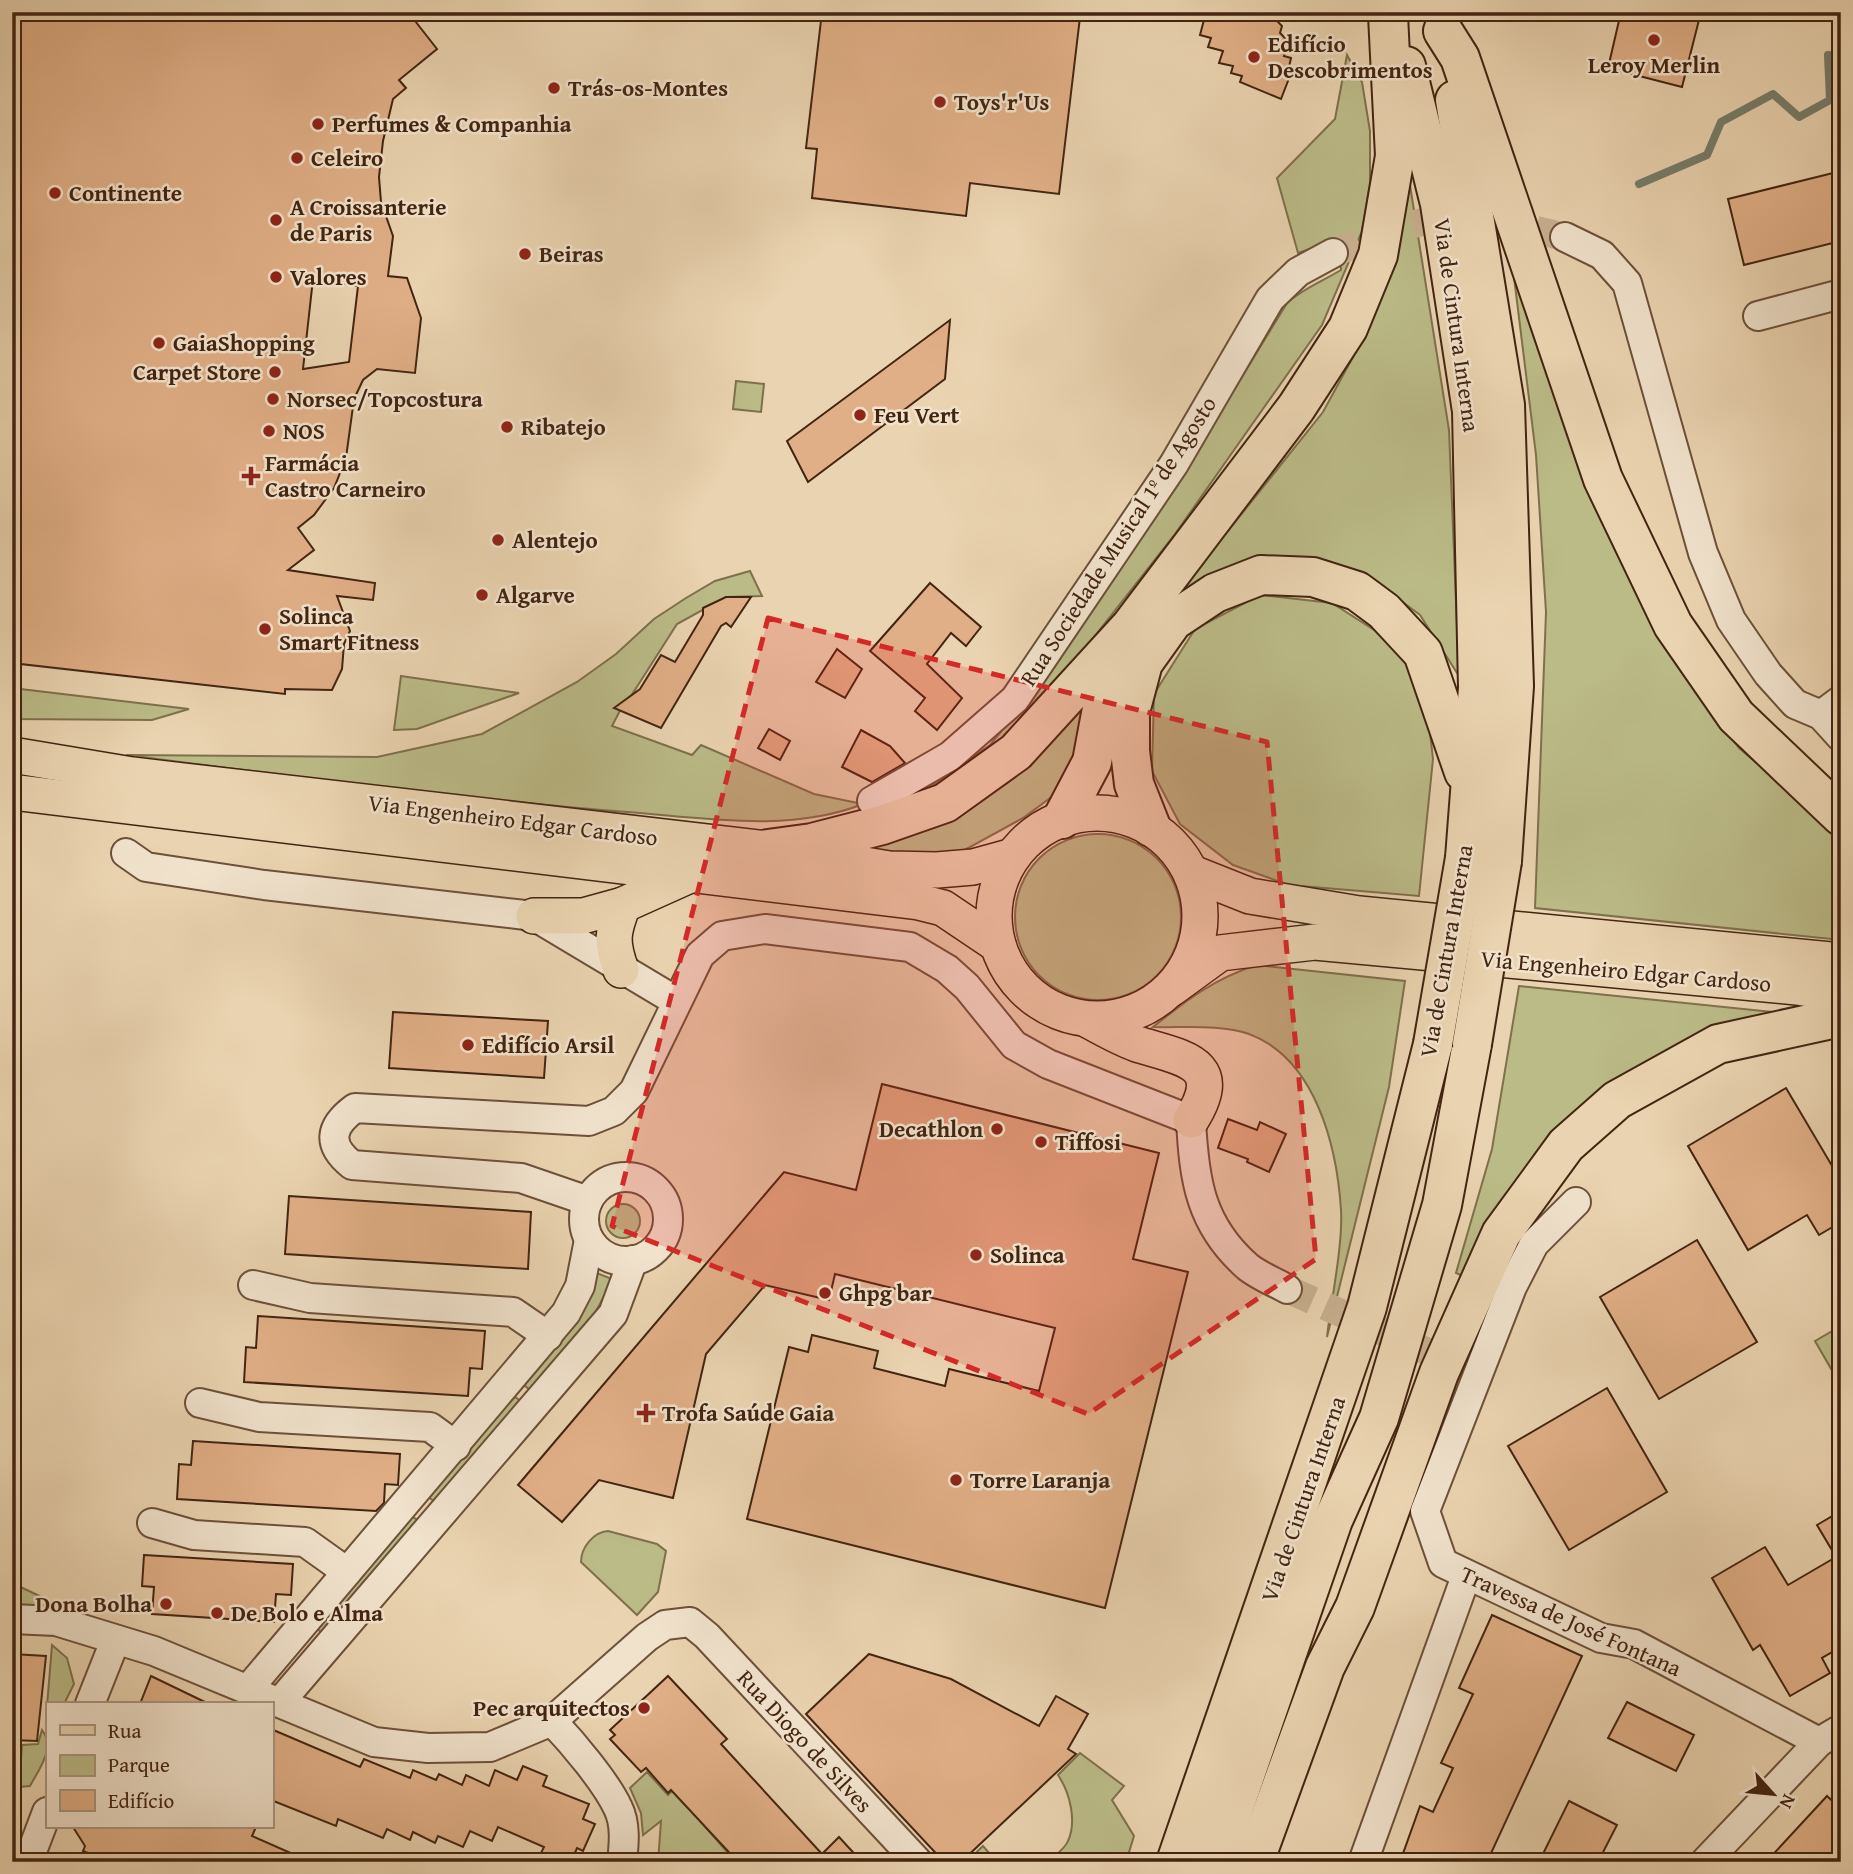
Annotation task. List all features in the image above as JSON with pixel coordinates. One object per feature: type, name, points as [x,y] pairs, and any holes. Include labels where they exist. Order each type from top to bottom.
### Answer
[{"type":"highway","points":[[768,849],[812,843],[881,825],[945,803],[1016,752],[1131,626],[1296,408],[1348,328],[1378,254],[1395,156],[1387,14]]},
{"type":"highway","name":"Via de Cintura Interna","points":[[1176,1862],[1367,1307],[1433,1044],[1465,858],[1478,688],[1472,411],[1440,204],[1413,83],[1387,14]]},
{"type":"highway","points":[[1440,22],[1460,58],[1469,83],[1603,479],[1673,625],[1735,716],[1841,816]]},
{"type":"highway","name":"Via de Cintura Interna","points":[[1215,1862],[1333,1520],[1379,1418],[1442,1205],[1502,860],[1514,686],[1505,405],[1440,22]]},
{"type":"highway","points":[[1151,827],[1134,784],[1130,751],[1130,712],[1143,663],[1173,621],[1216,593],[1261,575],[1313,577],[1357,592],[1384,611],[1423,653],[1469,784]]},
{"type":"highway","points":[[1062,819],[1092,762],[1106,687],[1131,626]]},
{"type":"highway","points":[[1325,1667],[1354,1607],[1439,1373],[1501,1234],[1566,1145],[1617,1100],[1718,1044],[1841,1017]]},
{"type":"highway","points":[[1254,1862],[1325,1667],[1372,1486],[1379,1418]]},
{"type":"main road","name":"Via Engenheiro Edgar Cardoso","points":[[12,755],[132,775],[768,849],[889,869],[973,867],[1013,856]]},
{"type":"main road","name":"Via Engenheiro Edgar Cardoso","points":[[12,792],[919,902],[943,908],[998,945]]},
{"type":"main road","points":[[1088,1020],[1118,1018],[1147,1007],[1172,988],[1190,963],[1200,933],[1200,902],[1192,873],[1175,847],[1151,827],[1112,814],[1092,812],[1062,819],[1034,834],[1013,856],[999,884],[994,915],[998,945],[1011,973],[1031,996],[1058,1012],[1088,1020],[1133,1043],[1181,1056],[1199,1068],[1206,1081],[1205,1091],[1203,1101],[1191,1120]]},
{"type":"main road","name":"Via Engenheiro Edgar Cardoso","points":[[1192,873],[1250,896],[1359,914],[1841,961]]},
{"type":"main road","points":[[534,916],[583,916],[623,905],[692,874]]},
{"type":"main road","points":[[621,970],[612,944],[623,905]]},
{"type":"main road","name":"Via Engenheiro Edgar Cardoso","points":[[1172,988],[1220,953],[1315,942],[1797,987],[1841,994]]},
{"type":"street","points":[[1565,237],[1602,255],[1628,283],[1703,553],[1731,620],[1768,674],[1795,704],[1831,707],[1841,737]]},
{"type":"street","name":"Rua Sociedade Musical 1º de Agosto","points":[[872,801],[950,756],[1015,699],[1174,464],[1270,299],[1298,272],[1333,253]]},
{"type":"street","points":[[1758,316],[1841,294]]},
{"type":"street","points":[[126,853],[146,867],[534,916],[676,1001]]},
{"type":"street","points":[[588,1201],[521,1178],[352,1165],[339,1154],[334,1137],[340,1119],[355,1108],[589,1121],[614,1111],[634,1091],[700,956],[722,936],[765,929],[910,947],[947,969],[967,987],[1014,1045],[1048,1065],[1191,1120],[1194,1174],[1202,1200],[1221,1237],[1250,1269],[1287,1289]]},
{"type":"street","points":[[249,1688],[566,1313],[580,1286],[589,1240],[585,1227],[588,1201],[606,1182],[619,1178],[646,1182],[664,1202],[667,1228],[655,1249],[633,1260],[608,1257],[589,1240]]},
{"type":"street","name":"Travessa de José Fontana","points":[[1576,1202],[1534,1244],[1472,1371],[1425,1511],[1443,1563],[1601,1638],[1634,1644],[1830,1736]]},
{"type":"street","points":[[280,1702],[613,1314],[633,1260]]},
{"type":"street","points":[[253,1285],[310,1298],[513,1312],[548,1336]]},
{"type":"street","points":[[200,1403],[259,1417],[430,1427],[456,1446]]},
{"type":"street","points":[[413,1496],[420,1509],[439,1517]]},
{"type":"street","points":[[152,1523],[194,1535],[304,1542],[347,1572]]},
{"type":"street","points":[[1363,1862],[1466,1576]]},
{"type":"street","points":[[12,1619],[56,1621],[115,1642],[153,1651],[249,1688],[374,1742],[428,1748],[490,1746],[552,1721],[571,1742],[618,1808],[625,1838],[622,1862]]},
{"type":"street","name":"Rua Diogo de Silves","points":[[552,1721],[647,1637],[665,1625],[690,1622],[707,1636],[918,1862]]},
{"type":"street","points":[[91,1702],[115,1642]]},
{"type":"street","points":[[1705,1862],[1830,1736]]},
{"type":"street","points":[[35,1858],[46,1816]]},
{"type":"highlighted area","points":[[768,618],[1267,742],[1316,1259],[1088,1414],[612,1226]]},
{"type":"green space","points":[[1347,55],[1362,82],[1370,131],[1370,183],[1362,231],[1322,325],[1175,534],[1050,693],[993,750],[947,780],[921,793],[990,745],[1038,686],[1232,393],[1287,303],[1341,270],[1339,239],[1298,253],[1277,178],[1335,119]]},
{"type":"green space","points":[[1409,179],[1449,430],[1459,676],[1420,615],[1369,577],[1312,562],[1148,631],[1323,412],[1353,357],[1379,293]]},
{"type":"green space","points":[[1510,245],[1585,478],[1652,627],[1739,748],[1841,835],[1841,940],[1535,908],[1546,612],[1536,455]]},
{"type":"green space","points":[[736,381],[764,384],[761,412],[733,409]]},
{"type":"green space","points":[[750,571],[762,596],[726,597],[677,624],[631,696],[625,701],[612,726],[692,755],[701,745],[814,794],[863,804],[806,818],[777,821],[716,820],[439,794],[126,755],[377,757],[482,734],[577,682],[616,654],[654,619],[686,598],[715,581]]},
{"type":"green space","points":[[1260,595],[1332,603],[1396,644],[1426,698],[1433,759],[1419,896],[1289,885],[1233,865],[1180,824],[1152,771],[1154,694],[1195,629]]},
{"type":"green space","points":[[401,676],[519,693],[417,729],[394,730]]},
{"type":"green space","points":[[1096,685],[1090,726],[1061,790],[1023,818],[961,852],[928,856],[847,846]]},
{"type":"green space","points":[[12,688],[189,709],[152,720],[12,719]]},
{"type":"green space","points":[[1098,834],[1130,840],[1157,858],[1175,885],[1181,917],[1175,949],[1157,976],[1130,994],[1098,1000],[1066,994],[1039,976],[1021,949],[1015,917],[1021,885],[1039,858],[1066,840]]},
{"type":"green space","points":[[1257,965],[1405,981],[1389,1087],[1327,1337],[1339,1256],[1339,1185],[1328,1133],[1306,1084],[1291,1063],[1272,1046],[1249,1034],[1214,1028],[1153,1027],[1215,983]]},
{"type":"green space","points":[[1519,986],[1792,1014],[1648,1062],[1469,1279],[1456,1273],[1492,1149]]},
{"type":"green space","points":[[623,1204],[635,1209],[640,1221],[635,1233],[623,1238],[611,1233],[606,1221],[611,1209]]},
{"type":"green space","points":[[594,1272],[612,1279],[605,1296],[578,1339],[534,1393],[520,1382]]},
{"type":"green space","points":[[1841,1326],[1841,1386],[1815,1341]]},
{"type":"green space","points":[[510,1393],[523,1403],[435,1502],[427,1496]]},
{"type":"green space","points":[[409,1510],[414,1518],[424,1523],[325,1635],[312,1625]]},
{"type":"green space","points":[[608,1531],[657,1544],[666,1551],[658,1592],[637,1615],[581,1562],[583,1551],[589,1542],[597,1534]]},
{"type":"green space","points":[[12,1583],[67,1609],[12,1605]]},
{"type":"green space","points":[[52,1645],[67,1658],[74,1684],[65,1702],[47,1702]]},
{"type":"green space","points":[[42,1730],[46,1737],[45,1758],[30,1786],[19,1787],[22,1745],[38,1744]]},
{"type":"green space","points":[[1080,1753],[1124,1786],[1112,1800],[1134,1836],[1126,1862],[1048,1862],[1067,1844],[1072,1825],[1069,1799],[1058,1775]]},
{"type":"green space","points":[[647,1772],[668,1795],[673,1790],[736,1862],[658,1862],[661,1821],[643,1835],[641,1813],[630,1788]]},
{"type":"green space","points":[[983,1846],[995,1860],[966,1862]]},
{"type":"building","name":"GaiaShopping","points":[[12,12],[408,12],[437,49],[399,80],[406,88],[393,99],[383,141],[379,177],[381,202],[393,236],[388,276],[407,278],[421,318],[415,373],[377,369],[363,380],[354,399],[346,458],[334,488],[314,515],[298,528],[314,550],[288,570],[375,583],[373,600],[337,596],[350,631],[344,644],[342,669],[332,690],[285,689],[285,694],[12,663]],"holes":[[[313,279],[358,286],[349,362],[303,369]]]},
{"type":"building","name":"Toys'r'Us","points":[[822,12],[1043,12],[1080,17],[1059,194],[970,183],[966,216],[812,198],[817,149],[806,148]]},
{"type":"building","name":"Edifício Descobrimentos","points":[[1206,12],[1277,12],[1275,19],[1282,26],[1280,33],[1285,38],[1283,44],[1287,45],[1284,56],[1291,58],[1289,67],[1293,68],[1281,99],[1240,82],[1242,76],[1231,73],[1233,66],[1219,63],[1223,51],[1208,47],[1211,38],[1200,35]]},
{"type":"building","name":"Leroy Merlin","points":[[1621,12],[1701,12],[1682,87],[1608,68]]},
{"type":"building","points":[[1841,171],[1841,241],[1744,265],[1728,199]]},
{"type":"building","name":"Feu Vert","points":[[950,320],[945,379],[808,482],[787,441]]},
{"type":"building","points":[[930,583],[981,627],[966,646],[951,633],[927,664],[962,698],[937,730],[915,711],[925,698],[870,651]]},
{"type":"building","points":[[726,597],[751,597],[731,627],[726,623],[721,626],[661,728],[614,708],[640,689],[661,655],[675,662],[703,615],[703,608]]},
{"type":"building","points":[[837,649],[862,669],[845,698],[816,682]]},
{"type":"building","points":[[769,729],[790,741],[780,760],[758,748]]},
{"type":"building","points":[[861,730],[890,746],[905,763],[872,782],[842,767]]},
{"type":"building","name":"Edifício Arsil","points":[[393,1012],[548,1021],[544,1078],[389,1068]]},
{"type":"building","points":[[882,1084],[1159,1153],[1133,1259],[1188,1272],[1105,1608],[747,1519],[789,1347],[808,1352],[812,1335],[878,1351],[874,1368],[945,1386],[949,1369],[1039,1391],[1055,1328],[835,1274],[829,1300],[765,1285],[706,1354],[673,1498],[599,1480],[562,1522],[518,1485],[784,1172],[856,1190]]},
{"type":"building","points":[[1786,1088],[1841,1181],[1841,1222],[1819,1235],[1807,1215],[1748,1250],[1688,1146]]},
{"type":"building","points":[[1228,1119],[1257,1130],[1260,1122],[1286,1134],[1269,1172],[1247,1162],[1248,1159],[1218,1148]]},
{"type":"building","points":[[289,1196],[531,1212],[528,1269],[285,1254]]},
{"type":"building","points":[[1697,1240],[1757,1342],[1659,1399],[1600,1297]]},
{"type":"building","points":[[258,1316],[485,1331],[482,1369],[470,1368],[468,1396],[244,1382],[246,1347],[256,1348]]},
{"type":"building","points":[[1607,1388],[1667,1492],[1569,1550],[1508,1446]]},
{"type":"building","points":[[193,1441],[400,1454],[398,1485],[385,1484],[384,1503],[376,1511],[177,1499],[179,1464],[191,1465]]},
{"type":"building","points":[[1841,1511],[1841,1647],[1822,1658],[1830,1673],[1790,1696],[1760,1645],[1753,1650],[1712,1578],[1765,1547],[1788,1585],[1836,1557],[1817,1525]]},
{"type":"building","points":[[144,1555],[293,1564],[291,1595],[276,1594],[274,1622],[152,1614],[154,1587],[142,1586]]},
{"type":"building","points":[[1492,1615],[1582,1656],[1487,1862],[1400,1862],[1420,1806],[1433,1812],[1453,1768],[1441,1763],[1473,1694],[1459,1688]]},
{"type":"building","points":[[12,1654],[46,1656],[37,1741],[12,1740]]},
{"type":"building","points":[[869,1654],[951,1679],[1039,1726],[1056,1696],[1088,1714],[1068,1749],[1076,1754],[961,1862],[944,1862],[806,1714]]},
{"type":"building","points":[[151,1676],[205,1702],[141,1702]]},
{"type":"building","points":[[668,1676],[727,1739],[721,1744],[822,1854],[839,1837],[862,1862],[738,1862],[671,1790],[668,1793],[646,1768],[641,1772],[610,1739],[615,1735],[610,1730]]},
{"type":"building","points":[[1627,1702],[1694,1735],[1676,1771],[1608,1738]]},
{"type":"building","points":[[273,1730],[360,1767],[364,1759],[410,1778],[413,1770],[436,1780],[439,1774],[462,1785],[466,1775],[489,1786],[495,1770],[517,1780],[523,1766],[547,1776],[543,1786],[589,1804],[583,1819],[595,1824],[583,1851],[577,1848],[571,1862],[555,1862],[540,1855],[544,1847],[498,1827],[492,1841],[470,1831],[463,1847],[438,1836],[435,1843],[413,1832],[410,1840],[387,1829],[383,1838],[338,1819],[336,1826],[273,1801]]},
{"type":"building","points":[[1827,1796],[1841,1809],[1841,1862],[1766,1862]]},
{"type":"building","points":[[1569,1801],[1617,1825],[1598,1862],[1539,1862]]},
{"type":"building","points":[[74,1828],[256,1828],[252,1836],[311,1862],[109,1862],[83,1851],[85,1846]]},
{"type":"waterway","points":[[1639,184],[1707,155],[1721,122],[1773,94],[1799,117],[1830,100],[1828,55],[1841,56]]},
{"type":"tunnel","points":[[1333,253],[1404,227],[1433,219],[1460,216],[1565,237]]},
{"type":"tunnel","points":[[1287,1289],[1464,1368]]},
{"type":"place","name":"Leroy Merlin","points":[[1654,40]]},
{"type":"place","name":"Edifício Descobrimentos","points":[[1254,57]]},
{"type":"place","name":"Trás-os-Montes","points":[[554,88]]},
{"type":"place","name":"Toys'r'Us","points":[[940,102]]},
{"type":"place","name":"Perfumes & Companhia","points":[[318,124]]},
{"type":"place","name":"Celeiro","points":[[297,158]]},
{"type":"place","name":"Continente","points":[[55,193]]},
{"type":"place","name":"A Croissanterie de Paris","points":[[276,220]]},
{"type":"place","name":"Beiras","points":[[525,254]]},
{"type":"place","name":"Valores","points":[[276,277]]},
{"type":"place","name":"GaiaShopping","points":[[159,343]]},
{"type":"place","name":"Carpet Store","points":[[275,372]]},
{"type":"place","name":"Norsec/Topcostura","points":[[273,399]]},
{"type":"place","name":"Feu Vert","points":[[860,415]]},
{"type":"place","name":"Ribatejo","points":[[507,427]]},
{"type":"place","name":"NOS","points":[[269,431]]},
{"type":"place","name":"Farmácia Castro Carneiro","points":[[251,476]]},
{"type":"place","name":"Alentejo","points":[[498,540]]},
{"type":"place","name":"Algarve","points":[[482,595]]},
{"type":"place","name":"Solinca Smart Fitness","points":[[265,629]]},
{"type":"place","name":"Edifício Arsil","points":[[468,1045]]},
{"type":"place","name":"Decathlon","points":[[997,1129]]},
{"type":"place","name":"Tiffosi","points":[[1041,1142]]},
{"type":"place","name":"Solinca","points":[[976,1255]]},
{"type":"place","name":"Ghpg bar","points":[[825,1293]]},
{"type":"place","name":"Trofa Saúde Gaia","points":[[646,1413]]},
{"type":"place","name":"Torre Laranja","points":[[956,1480]]},
{"type":"place","name":"Dona Bolha","points":[[166,1604]]},
{"type":"place","name":"De Bolo e Alma","points":[[217,1613]]},
{"type":"place","name":"Pec arquitectos","points":[[644,1708]]}]
